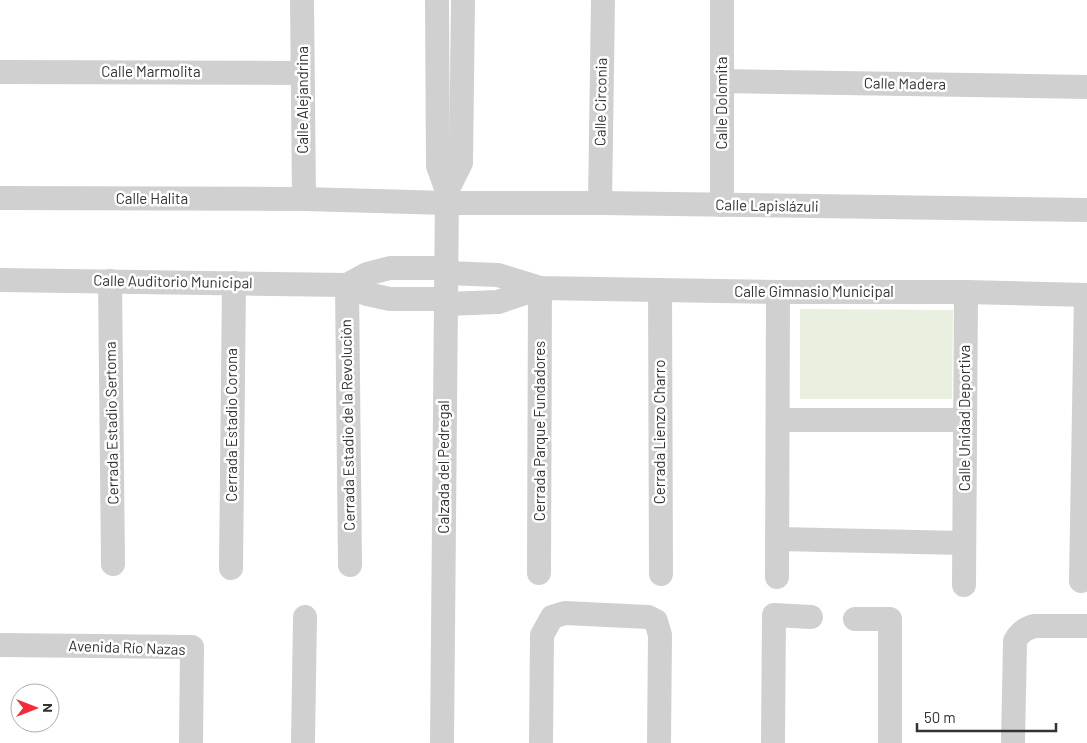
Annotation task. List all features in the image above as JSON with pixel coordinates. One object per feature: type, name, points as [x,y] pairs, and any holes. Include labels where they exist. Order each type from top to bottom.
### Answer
[{"type":"street","name":"Calle Alejandrina","points":[[302,0],[304,199]]},
{"type":"street","name":"Calzada del Pedregal","points":[[437,0],[438,166],[447,197],[442,743]]},
{"type":"street","name":"Calzada del Pedregal","points":[[447,197],[462,163],[463,0]]},
{"type":"street","name":"Calle Circonia","points":[[600,203],[603,0]]},
{"type":"street","name":"Calle Dolomita","points":[[722,0],[722,205]]},
{"type":"street","name":"Calle Marmolita","points":[[0,72],[302,73]]},
{"type":"street","name":"Calle Madera","points":[[722,81],[1087,87]]},
{"type":"street","name":"Calle Halita","points":[[0,198],[304,199],[447,197]]},
{"type":"street","name":"Calle Lapislázuli","points":[[447,197],[600,203],[1087,210]]},
{"type":"street","name":"Calle Auditorio Municipal","points":[[347,285],[367,274],[390,268],[446,271]]},
{"type":"street","name":"Calle Gimnasio Municipal","points":[[446,271],[498,275],[540,288],[1087,295]]},
{"type":"street","name":"Calle Auditorio Municipal","points":[[0,280],[347,285],[367,294],[390,299],[446,302]]},
{"type":"street","name":"Cerrada Estadio Sertoma","points":[[110,281],[113,564]]},
{"type":"street","name":"Cerrada Estadio Corona","points":[[231,568],[234,283]]},
{"type":"street","name":"Cerrada Estadio de la Revolución","points":[[347,285],[350,566]]},
{"type":"street","name":"Calle Gimnasio Municipal","points":[[446,302],[498,302],[540,288]]},
{"type":"street","name":"Cerrada Parque Fundadores","points":[[539,573],[540,288]]},
{"type":"street","name":"Cerrada Lienzo Charro","points":[[660,290],[661,574]]},
{"type":"street","points":[[777,577],[778,292]]},
{"type":"street","name":"Calle Unidad Deportiva","points":[[964,585],[966,292]]},
{"type":"street","points":[[1081,581],[1087,295]]},
{"type":"street","points":[[778,420],[965,420]]},
{"type":"street","points":[[777,539],[964,543]]},
{"type":"street","points":[[541,743],[542,635],[552,617],[564,613],[648,617],[656,622],[660,635],[659,743]]},
{"type":"street","points":[[773,743],[774,615],[811,617]]},
{"type":"street","points":[[302,743],[305,617]]},
{"type":"street","points":[[855,619],[890,619],[890,743]]},
{"type":"street","points":[[1013,743],[1015,640],[1026,628],[1034,626],[1087,626]]},
{"type":"street","name":"Avenida Río Nazas","points":[[0,645],[192,647],[191,743]]},
{"type":"green space","points":[[800,309],[953,310],[952,399],[800,399]]}]
